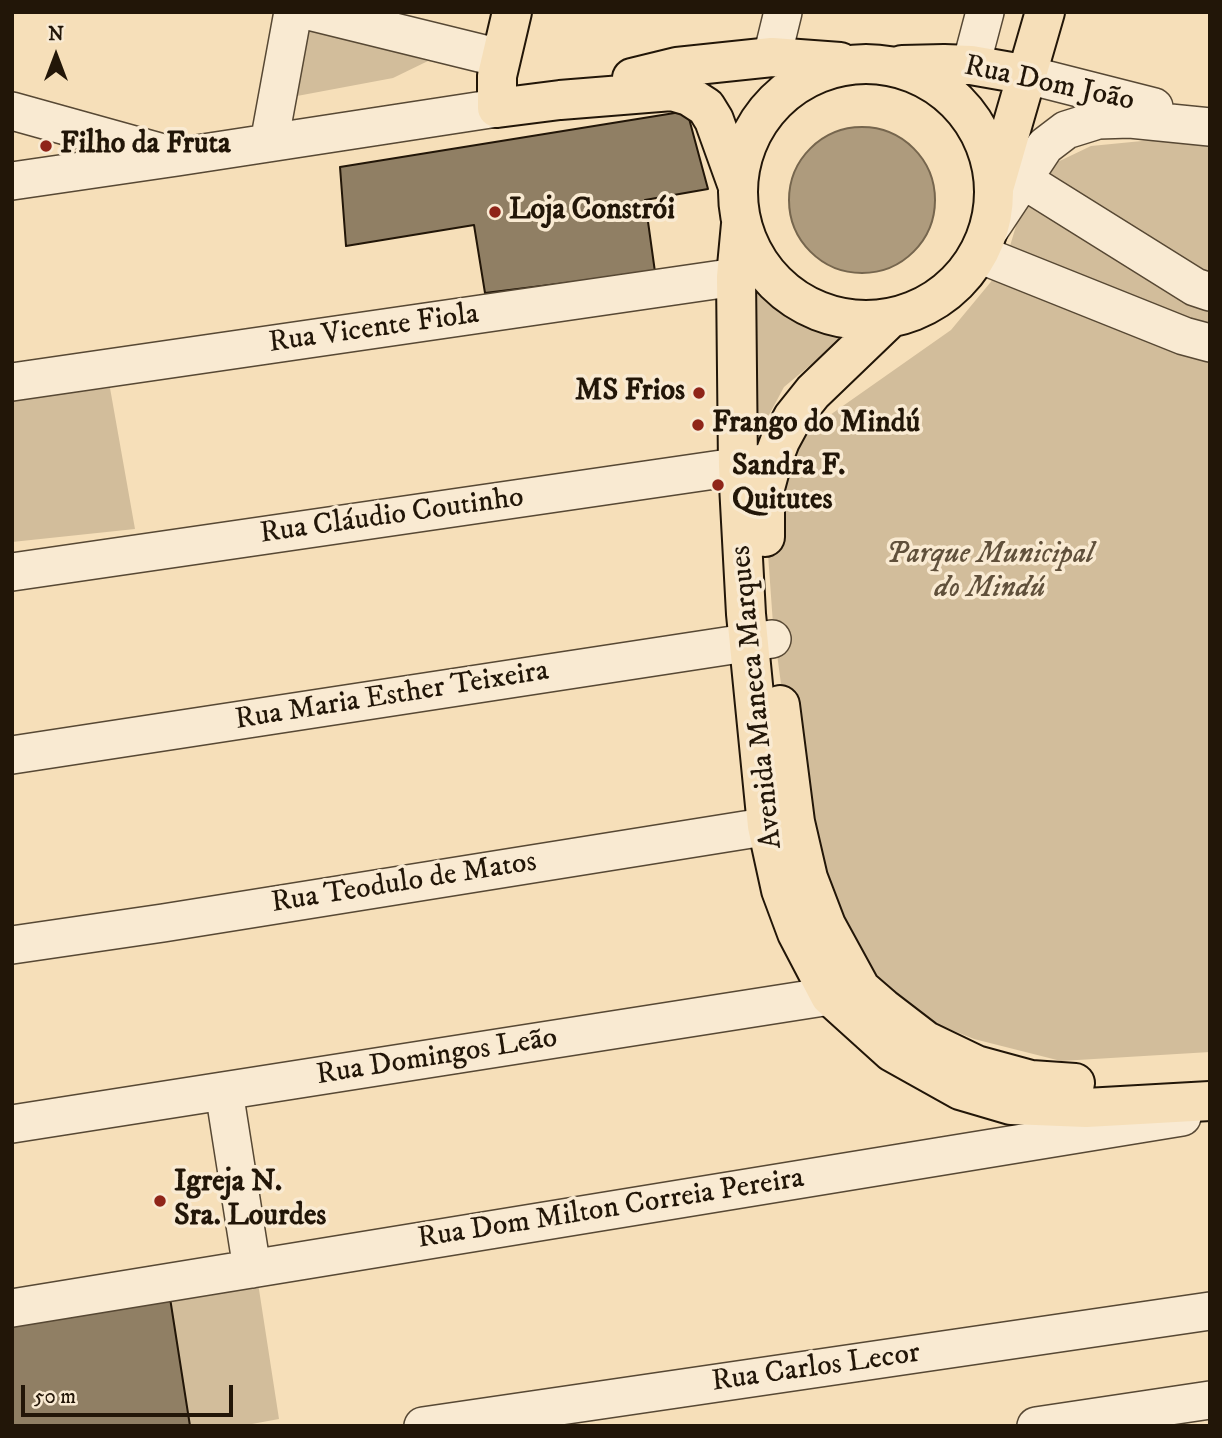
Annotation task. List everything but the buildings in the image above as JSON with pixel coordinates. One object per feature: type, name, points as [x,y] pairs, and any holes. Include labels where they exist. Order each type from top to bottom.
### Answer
[{"type":"main road","points":[[512,12],[497,76],[497,108],[672,91],[690,96],[706,107],[714,120],[737,184]]},
{"type":"main road","points":[[871,65],[826,70],[798,83],[774,102],[755,126],[743,154],[737,184],[741,224],[753,254],[772,280],[797,300],[826,314],[857,320],[890,318],[917,310],[942,296],[963,277],[985,241],[995,207],[1009,182],[1028,75],[1045,12]]},
{"type":"main road","points":[[560,100],[643,74],[677,67],[772,57],[871,65],[914,73],[940,86],[962,106],[979,130],[990,157],[1009,182]]},
{"type":"main road","name":"Rua Dom João","points":[[871,65],[971,65],[1028,75]]},
{"type":"main road","name":"Avenida Maneca Marques","points":[[741,224],[737,277],[755,464],[760,641],[781,824],[781,890],[797,933],[892,1052],[960,1090],[1011,1105],[1048,1107],[1086,1108],[1210,1101]]},
{"type":"main road","name":"Avenida Maneca Marques","points":[[755,464],[780,441],[793,417],[813,392],[890,318]]},
{"type":"main road","name":"Avenida Maneca Marques","points":[[845,992],[883,1008],[926,1041],[976,1065],[1031,1080],[1093,1084],[1210,1075]]},
{"type":"street","points":[[269,144],[293,12]]},
{"type":"street","points":[[313,12],[500,58]]},
{"type":"street","points":[[772,57],[783,12]]},
{"type":"street","points":[[971,65],[985,12]]},
{"type":"street","name":"Rua Dom João","points":[[1028,75],[1210,120]]},
{"type":"street","points":[[12,181],[497,108]]},
{"type":"street","points":[[12,111],[177,158]]},
{"type":"street","name":"Rua Dom João","points":[[1009,182],[1045,146],[1066,130],[1098,120],[1130,119],[1210,127]]},
{"type":"street","points":[[1009,182],[1195,287],[1210,292]]},
{"type":"street","points":[[985,241],[1184,336],[1210,343]]},
{"type":"street","name":"Rua Vicente Fiola","points":[[12,382],[737,277]]},
{"type":"street","name":"Rua Cláudio Coutinho","points":[[12,572],[755,464]]},
{"type":"street","name":"Rua Maria Esther Teixeira","points":[[12,755],[760,641]]},
{"type":"street","name":"Rua Teodulo de Matos","points":[[12,945],[781,824]]},
{"type":"street","name":"Rua Domingos Leão","points":[[12,1124],[845,992]]},
{"type":"street","points":[[224,1091],[253,1269]]},
{"type":"street","name":"Rua Dom Milton Correia Pereira","points":[[12,1308],[1210,1112]]},
{"type":"street","name":"Rua Carlos Lecor","points":[[423,1426],[1210,1311]]},
{"type":"street","points":[[1036,1426],[1210,1399]]},
{"type":"green space","points":[[293,24],[428,61],[393,78],[281,99]]},
{"type":"green space","name":"Parque Municipal do Mindú","points":[[1183,137],[1210,143],[1210,1052],[1061,1061],[974,1039],[901,1010],[859,966],[797,804],[773,624],[765,512],[778,453],[951,330],[1004,266],[1025,196],[1047,167],[1091,146]]},
{"type":"green space","points":[[744,261],[779,305],[808,319],[855,328],[784,387],[748,454]]},
{"type":"green space","points":[[110,388],[135,529],[12,542],[12,400]]},
{"type":"green space","points":[[258,1283],[279,1419],[241,1426],[190,1426],[170,1298]]},
{"type":"shaded area","points":[[862,127],[890,133],[914,148],[929,172],[935,200],[929,228],[914,252],[890,267],[862,273],[834,267],[810,252],[795,228],[789,200],[795,172],[810,148],[834,133]]},
{"type":"place","name":"Filho da Fruta","points":[[46,146]]},
{"type":"place","name":"Loja Constrói","points":[[495,212]]},
{"type":"place","name":"MS Frios","points":[[699,393]]},
{"type":"place","name":"Frango do Mindú","points":[[698,425]]},
{"type":"place","name":"Sandra F. Quitutes","points":[[718,485]]},
{"type":"place","name":"Igreja N. Sra. Lourdes","points":[[160,1201]]}]
